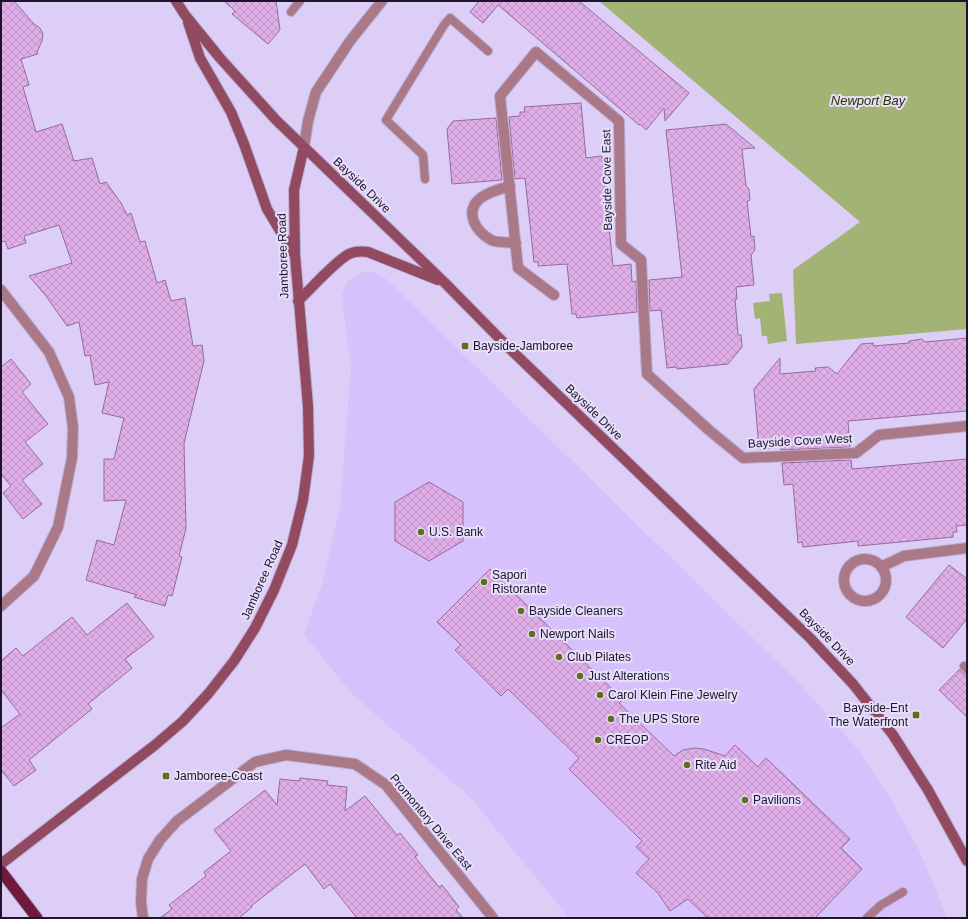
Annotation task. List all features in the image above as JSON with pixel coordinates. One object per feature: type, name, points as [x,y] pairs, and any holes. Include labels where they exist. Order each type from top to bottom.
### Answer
[{"type":"highway","points":[[1,871],[37,918]]},
{"type":"main road","name":"Bayside Drive","points":[[176,1],[185,15],[220,58],[271,115],[444,282],[507,346],[810,638],[853,684],[893,735],[928,790],[966,857]]},
{"type":"main road","points":[[185,15],[200,58],[236,125],[267,209],[295,255]]},
{"type":"main road","name":"Jamboree Road","points":[[1,864],[155,745],[183,721],[208,694],[234,661],[255,628],[274,590],[292,545],[303,500],[309,456],[308,406],[295,255],[294,190],[304,147]]},
{"type":"main road","points":[[298,301],[339,261],[349,254],[358,251],[368,252],[444,282]]},
{"type":"street","points":[[304,147],[308,121],[316,92],[350,41],[382,1]]},
{"type":"street","name":"Bayside Cove East","points":[[554,296],[518,268],[500,96],[536,52],[619,121],[621,244],[641,260],[647,374],[710,431]]},
{"type":"street","points":[[510,186],[489,192],[475,202],[472,215],[477,228],[491,240],[516,243]]},
{"type":"street","points":[[1,290],[49,352],[69,397],[73,428],[72,458],[58,527],[34,576],[1,606]]},
{"type":"street","name":"Bayside Cove West","points":[[710,431],[743,458],[856,452],[879,434],[967,426]]},
{"type":"street","points":[[881,567],[904,556],[967,548]]},
{"type":"street","points":[[863,560],[870,560],[876,562],[881,567],[885,573],[886,580],[882,593],[877,597],[864,601],[857,600],[847,591],[844,578],[850,565],[863,560]]},
{"type":"street","name":"Promontory Drive East","points":[[143,918],[141,902],[142,879],[148,859],[160,840],[177,821],[255,762],[286,755],[355,764],[386,785],[494,918]]},
{"type":"lane","points":[[291,12],[300,1]]},
{"type":"lane","points":[[425,179],[423,155],[386,120],[444,25],[450,18],[488,51]]},
{"type":"lane","points":[[867,918],[881,905],[903,892]]},
{"type":"shaded area","points":[[371,271],[385,278],[800,684],[861,753],[889,796],[920,852],[947,918],[569,918],[470,797],[351,693],[304,634],[323,582],[340,507],[351,368],[342,296],[346,283],[360,273]]},
{"type":"water","name":"Newport Bay","points":[[599,1],[967,1],[967,329],[796,344],[793,270],[860,222]]},
{"type":"water","points":[[782,293],[787,341],[768,344],[767,336],[762,336],[760,318],[755,319],[753,303],[770,301],[769,294]]},
{"type":"building","points":[[1,1],[14,1],[34,24],[40,28],[43,34],[42,41],[37,52],[38,54],[21,59],[29,85],[23,87],[36,132],[62,124],[74,161],[92,158],[100,184],[106,182],[121,203],[127,215],[131,213],[140,242],[145,241],[157,283],[165,280],[171,301],[185,298],[193,346],[202,345],[204,361],[184,443],[186,528],[179,556],[182,557],[172,596],[168,595],[165,606],[134,597],[137,595],[86,580],[97,540],[114,545],[126,500],[104,501],[104,459],[114,459],[124,418],[102,413],[109,382],[95,385],[90,355],[85,356],[79,322],[67,326],[46,296],[29,276],[72,263],[59,225],[24,236],[26,243],[8,249],[5,241],[1,242]]},
{"type":"building","points":[[224,1],[276,1],[280,30],[268,44],[232,14],[235,11]]},
{"type":"building","points":[[479,1],[579,1],[689,93],[665,121],[664,108],[646,130],[498,5],[483,23],[470,12]]},
{"type":"building","points":[[581,103],[586,158],[602,156],[613,266],[631,264],[632,282],[636,281],[637,312],[577,318],[576,314],[572,314],[567,264],[538,266],[538,262],[534,262],[525,178],[515,179],[509,117],[520,116],[520,112],[525,112],[524,107]]},
{"type":"building","points":[[496,118],[502,180],[452,184],[447,129],[453,121]]},
{"type":"building","points":[[726,124],[755,148],[742,149],[746,186],[749,189],[750,200],[747,201],[751,237],[754,236],[755,250],[751,255],[754,285],[736,287],[737,299],[735,299],[738,335],[741,335],[742,347],[728,364],[677,369],[677,367],[667,368],[661,310],[650,311],[649,280],[682,277],[666,130]]},
{"type":"building","points":[[967,338],[967,411],[848,421],[850,447],[781,450],[780,447],[759,449],[754,389],[780,358],[780,374],[816,371],[815,368],[828,367],[837,374],[861,344],[873,343],[873,346],[909,343],[909,341],[922,339],[925,342]]},
{"type":"building","points":[[11,359],[31,384],[22,392],[48,424],[25,442],[43,464],[22,480],[42,504],[23,519],[3,493],[11,486],[1,474],[1,367]]},
{"type":"building","points":[[967,459],[967,525],[956,526],[957,532],[953,532],[953,537],[858,546],[858,541],[803,547],[802,542],[798,543],[793,484],[784,485],[782,463],[851,460],[852,469]]},
{"type":"building","points":[[429,482],[463,502],[463,541],[429,561],[395,541],[395,502]]},
{"type":"building","points":[[949,565],[967,579],[967,619],[943,648],[906,617]]},
{"type":"building","points":[[490,569],[623,700],[619,703],[674,756],[683,750],[694,748],[704,749],[725,756],[735,745],[758,767],[766,758],[850,839],[841,848],[862,869],[815,918],[708,918],[688,899],[670,911],[658,893],[636,873],[649,859],[636,847],[642,841],[569,769],[579,758],[508,689],[501,696],[455,650],[461,645],[437,622]]},
{"type":"building","points":[[127,603],[154,637],[125,659],[132,668],[88,704],[92,709],[29,760],[36,770],[14,786],[1,770],[1,728],[20,714],[1,690],[1,661],[16,648],[23,656],[72,617],[87,635]]},
{"type":"building","points":[[960,669],[963,673],[967,674],[967,717],[939,690]]},
{"type":"building","points":[[300,778],[328,781],[327,785],[347,787],[345,811],[365,796],[397,835],[400,833],[418,855],[415,857],[439,887],[442,885],[459,907],[456,910],[463,918],[357,918],[330,884],[324,889],[305,864],[251,906],[252,907],[239,918],[160,918],[172,909],[169,905],[206,876],[204,872],[231,851],[214,830],[265,790],[277,805],[280,779],[299,781]]},
{"type":"place","name":"Bayside-Jamboree","points":[[465,346]]},
{"type":"place","name":"U.S. Bank","points":[[421,532]]},
{"type":"place","name":"Sapori Ristorante","points":[[484,582]]},
{"type":"place","name":"Bayside Cleaners","points":[[521,611]]},
{"type":"place","name":"Newport Nails","points":[[532,634]]},
{"type":"place","name":"Club Pilates","points":[[559,657]]},
{"type":"place","name":"Just Alterations","points":[[580,676]]},
{"type":"place","name":"Carol Klein Fine Jewelry","points":[[600,695]]},
{"type":"place","name":"Bayside-Ent The Waterfront","points":[[916,715]]},
{"type":"place","name":"The UPS Store","points":[[611,719]]},
{"type":"place","name":"CREOP","points":[[598,740]]},
{"type":"place","name":"Rite Aid","points":[[687,765]]},
{"type":"place","name":"Jamboree-Coast","points":[[166,776]]},
{"type":"place","name":"Pavilions","points":[[745,800]]}]
